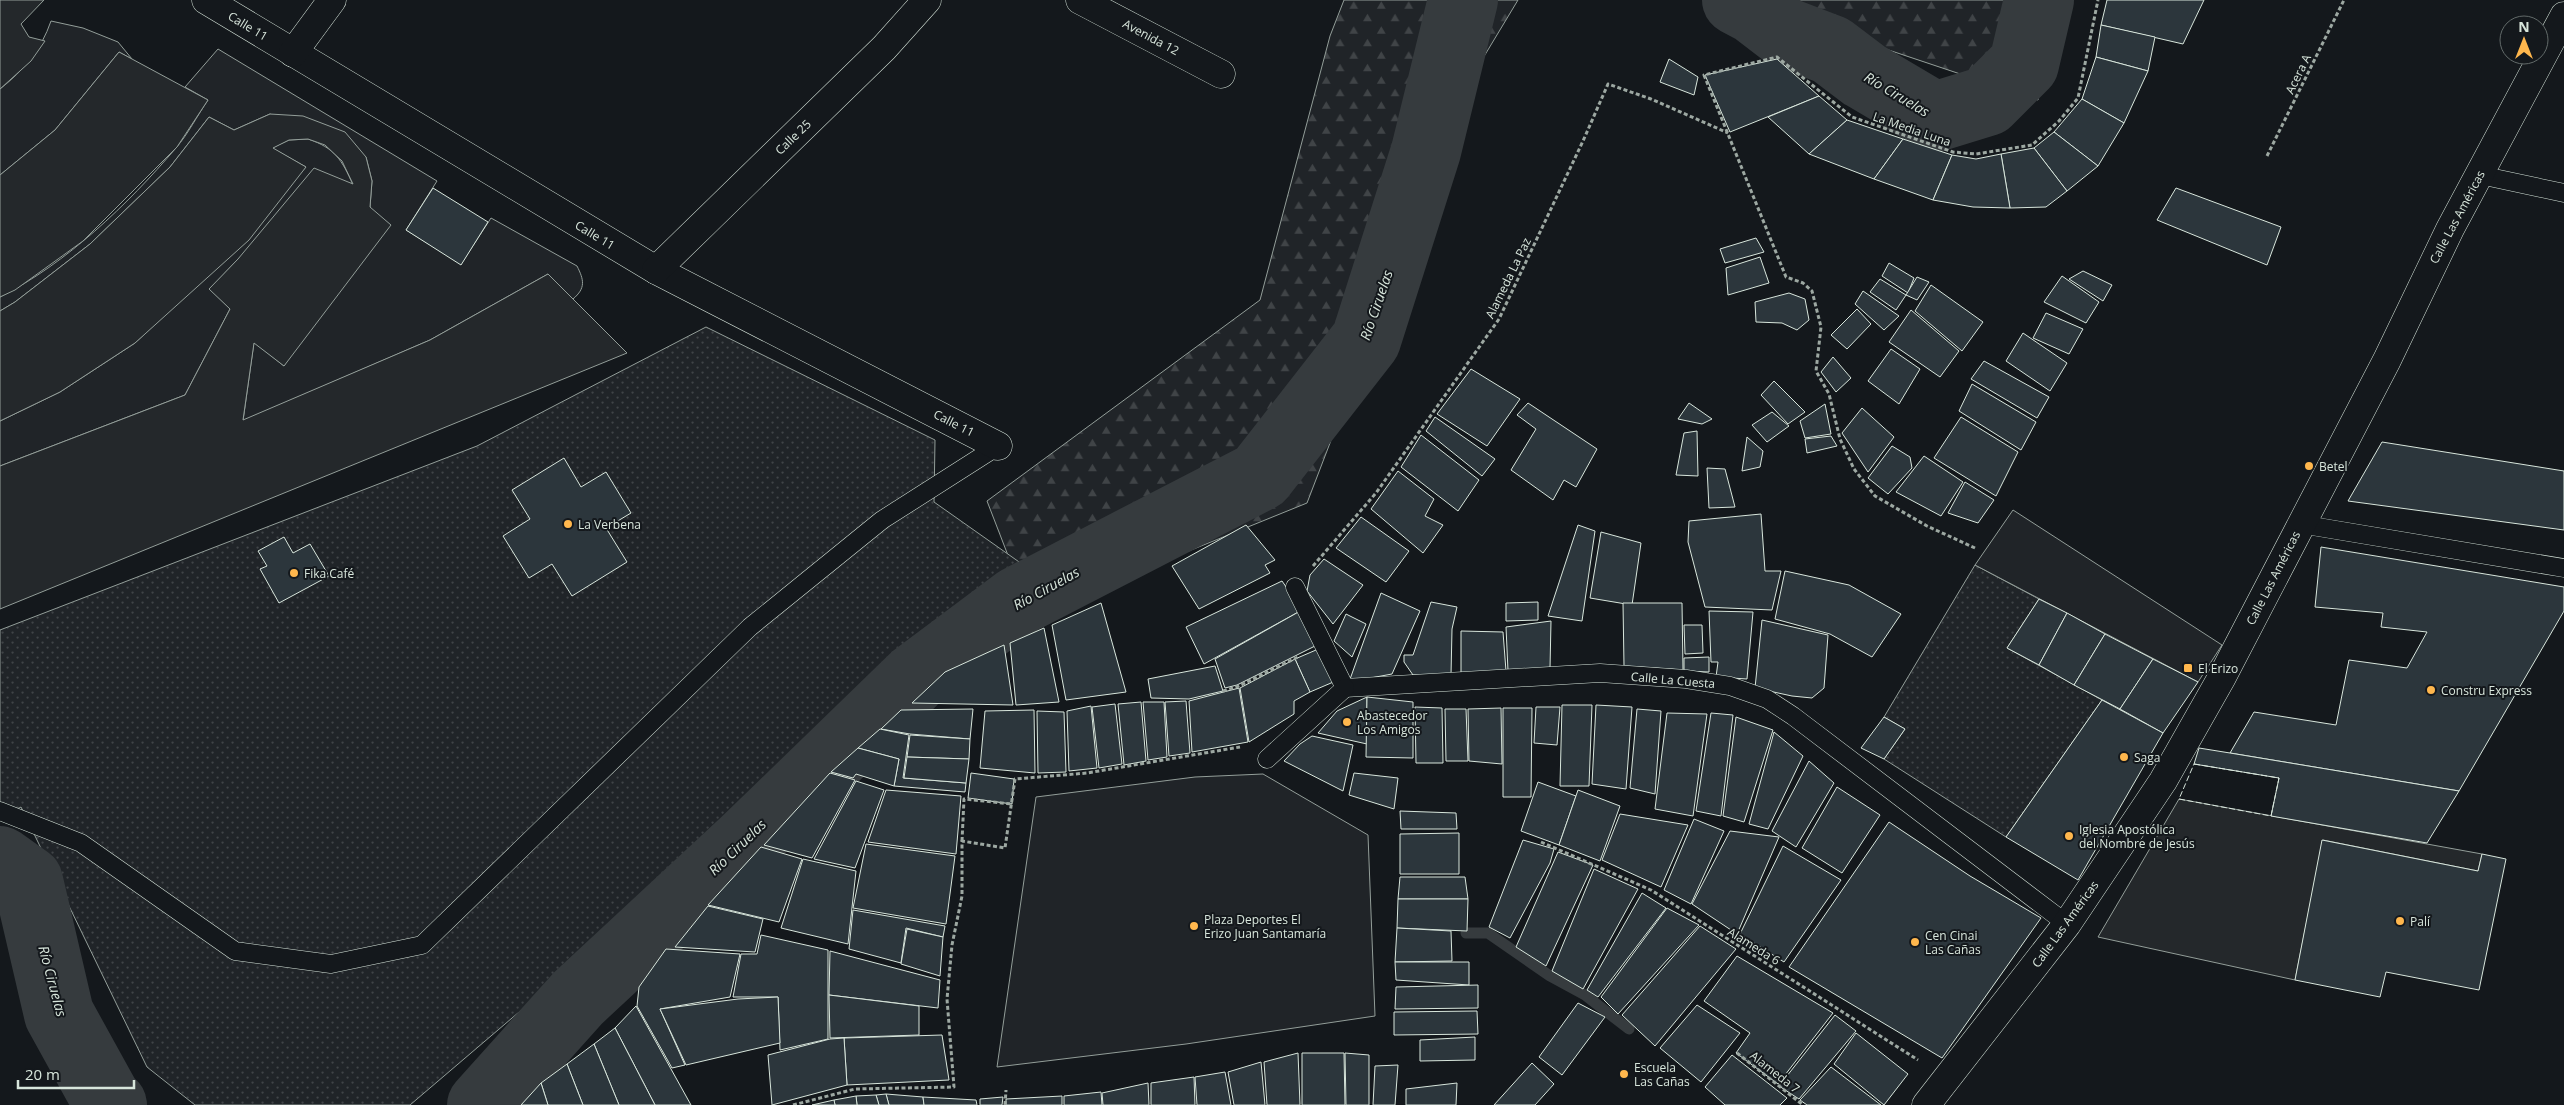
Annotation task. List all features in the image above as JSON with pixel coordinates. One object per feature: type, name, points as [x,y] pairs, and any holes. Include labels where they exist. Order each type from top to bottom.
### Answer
[{"type":"street","name":"Calle 11","points":[[206,0],[656,270],[998,446]]},
{"type":"street","points":[[293,53],[332,0]]},
{"type":"street","name":"Calle 25","points":[[656,270],[884,48],[927,0]]},
{"type":"street","name":"Avenida 12","points":[[1080,0],[1221,74]]},
{"type":"street","name":"Calle Las Américas","points":[[1932,1097],[2067,924],[2164,780],[2222,677],[2387,360],[2450,229],[2564,16]]},
{"type":"lane","points":[[2480,175],[2564,193]]},
{"type":"lane","points":[[0,811],[82,843],[235,951],[332,964],[422,945],[750,627],[882,520],[998,446]]},
{"type":"lane","points":[[2300,524],[2564,568]]},
{"type":"lane","points":[[1267,759],[1345,688],[1294,587]]},
{"type":"lane","name":"Calle La Cuesta","points":[[1345,688],[1600,673],[1686,678],[1730,686],[1766,699],[1793,716],[2067,924]]},
{"type":"path","name":"La Media Luna","points":[[1728,133],[1704,75],[1777,57],[1852,117],[1944,149],[1976,154],[2032,145],[2059,121],[2078,98],[2098,0]]},
{"type":"path","name":"Acera A","points":[[2267,156],[2344,0]]},
{"type":"path","name":"Alameda La Paz","points":[[1294,587],[1376,493],[1499,319],[1608,84],[1651,99],[1728,133]]},
{"type":"path","points":[[1728,133],[1786,277],[1803,282],[1812,291],[1821,328],[1816,371],[1829,394],[1840,438],[1854,469],[1875,496],[1927,526],[1975,548]]},
{"type":"path","points":[[1223,691],[1239,686],[1304,654]]},
{"type":"path","points":[[962,841],[1005,848],[1015,779],[1087,773],[1244,746]]},
{"type":"path","points":[[793,1105],[855,1089],[954,1087],[947,999],[952,946],[962,896],[964,798],[1012,804]]},
{"type":"path","name":"Alameda 6","points":[[1541,842],[1651,890],[1898,1046],[1922,1063],[1932,1097]]},
{"type":"path","name":"Alameda 7","points":[[1737,1053],[1803,1105]]},
{"type":"path","points":[[1005,1105],[1006,1090]]},
{"type":"green space","points":[[1344,0],[1518,0],[1468,83],[1307,503],[1031,615],[987,501],[1260,300],[1330,36]]},
{"type":"green space","points":[[1739,0],[2053,0],[2038,100]]},
{"type":"green space","points":[[51,21],[83,28],[118,42],[132,59],[119,52],[55,130],[0,175],[0,89],[31,59]]},
{"type":"green space","points":[[218,49],[437,181],[406,230],[461,264],[491,218],[577,266],[582,280],[580,291],[573,299],[548,274],[430,340],[243,421],[254,342],[284,366],[370,207],[372,181],[366,157],[270,114],[234,130],[209,117],[170,167],[90,244],[15,302],[0,311],[0,297],[49,267],[95,231],[137,191],[176,148],[208,100],[185,87]]},
{"type":"green space","points":[[308,139],[325,146],[337,156],[353,185],[238,259],[210,289],[230,309],[185,395],[0,466],[0,421],[60,392],[135,343],[186,295],[306,167],[272,148],[289,140]]},
{"type":"green space","points":[[706,327],[935,440],[934,502],[1022,564],[737,813],[559,978],[410,1105],[195,1105],[147,1067],[21,807],[0,818],[0,630],[477,446]]},
{"type":"green space","points":[[2013,510],[2222,645],[2198,682],[1975,565]]},
{"type":"green space","points":[[1975,565],[2039,599],[2007,648],[2102,700],[2006,837],[1884,759],[1905,729],[1884,717]]},
{"type":"green space","name":"Plaza Deportes El Erizo Juan Santamaría","points":[[1263,774],[1368,835],[1375,1016],[1186,1044],[997,1067],[1036,797],[1195,777]]},
{"type":"shaded area","points":[[0,0],[44,0],[21,24],[29,37],[45,41],[31,61],[0,89]]},
{"type":"shaded area","points":[[119,52],[208,100],[177,147],[83,241],[15,290],[0,297],[0,175],[55,130]]},
{"type":"shaded area","points":[[270,114],[303,116],[345,132],[366,157],[372,181],[370,207],[391,225],[284,366],[254,343],[243,420],[430,340],[548,274],[627,353],[0,609],[0,466],[185,395],[230,309],[209,289],[238,259],[314,168],[353,184],[342,161],[325,145],[308,139],[289,140],[273,148],[306,167],[249,240],[135,343],[60,392],[0,421],[0,311],[15,302],[90,244],[170,167],[209,117],[234,130]]},
{"type":"shaded area","points":[[2179,799],[2482,854],[2478,871],[2323,840],[2295,980],[2098,937]]},
{"type":"building","points":[[2107,0],[2204,0],[2183,44],[2101,25]]},
{"type":"building","points":[[2101,25],[2155,37],[2148,71],[2096,57]]},
{"type":"building","points":[[2096,57],[2148,71],[2124,123],[2082,99]]},
{"type":"building","points":[[1669,59],[1698,77],[1694,95],[1660,82]]},
{"type":"building","points":[[1777,59],[1819,96],[1730,132],[1705,75]]},
{"type":"building","points":[[1819,96],[1847,120],[1809,154],[1768,117]]},
{"type":"building","points":[[2082,99],[2124,123],[2098,166],[2054,132]]},
{"type":"building","points":[[1847,120],[1903,139],[1874,179],[1809,154]]},
{"type":"building","points":[[2054,132],[2098,166],[2067,191],[2034,148]]},
{"type":"building","points":[[1903,139],[1952,155],[1933,200],[1874,179]]},
{"type":"building","points":[[2034,148],[2067,191],[2046,207],[2010,208],[2001,154]]},
{"type":"building","points":[[2001,154],[2010,208],[1973,207],[1933,200],[1952,155],[1976,159]]},
{"type":"building","points":[[433,188],[488,222],[461,265],[406,230]]},
{"type":"building","points":[[2176,188],[2281,227],[2267,265],[2157,220]]},
{"type":"building","points":[[1756,238],[1764,252],[1725,263],[1720,249]]},
{"type":"building","points":[[1760,257],[1769,283],[1728,295],[1726,268]]},
{"type":"building","points":[[1889,263],[1914,278],[1908,293],[1882,276]]},
{"type":"building","points":[[2083,271],[2112,285],[2103,301],[2069,279]]},
{"type":"building","points":[[2062,276],[2099,302],[2086,323],[2044,302]]},
{"type":"building","points":[[1917,277],[1929,282],[1917,300],[1906,295]]},
{"type":"building","points":[[1880,279],[1906,295],[1896,310],[1870,292]]},
{"type":"building","points":[[1931,285],[1983,322],[1962,351],[1915,311]]},
{"type":"building","points":[[1863,291],[1899,316],[1884,330],[1855,304]]},
{"type":"building","points":[[1789,293],[1805,299],[1809,320],[1797,330],[1782,323],[1756,322],[1755,302]]},
{"type":"building","points":[[1857,309],[1871,324],[1847,349],[1831,335]]},
{"type":"building","points":[[1911,310],[1959,351],[1940,377],[1889,342]]},
{"type":"building","points":[[2046,313],[2083,329],[2069,354],[2033,338]]},
{"type":"building","points":[[2023,333],[2067,363],[2050,391],[2006,361]]},
{"type":"building","points":[[1891,349],[1920,369],[1899,404],[1868,381]]},
{"type":"building","points":[[1833,357],[1851,378],[1836,392],[1821,372]]},
{"type":"building","points":[[1984,361],[2049,397],[2037,418],[1971,379]]},
{"type":"building","points":[[1471,369],[1520,399],[1487,446],[1437,414]]},
{"type":"building","points":[[1774,381],[1805,412],[1788,424],[1761,395]]},
{"type":"building","points":[[1972,384],[2036,422],[2021,450],[1959,411]]},
{"type":"building","points":[[1528,403],[1597,449],[1576,487],[1564,480],[1553,500],[1511,470],[1536,429],[1517,415]]},
{"type":"building","points":[[1689,403],[1712,419],[1702,424],[1678,419]]},
{"type":"building","points":[[1825,404],[1831,434],[1805,438],[1800,421]]},
{"type":"building","points":[[1862,408],[1894,437],[1868,472],[1842,433]]},
{"type":"building","points":[[1772,412],[1789,426],[1767,442],[1752,425]]},
{"type":"building","points":[[1435,417],[1495,459],[1482,476],[1426,431]]},
{"type":"building","points":[[1961,417],[2018,452],[1996,496],[1934,458]]},
{"type":"building","points":[[1697,431],[1698,476],[1676,475],[1684,433]]},
{"type":"building","points":[[1421,435],[1479,480],[1458,511],[1401,467]]},
{"type":"building","points":[[1831,436],[1837,446],[1807,453],[1805,439]]},
{"type":"building","points":[[1747,437],[1763,451],[1760,467],[1742,471]]},
{"type":"building","points":[[2382,442],[2564,471],[2564,530],[2348,501]]},
{"type":"building","points":[[1892,446],[1910,457],[1912,468],[1888,494],[1868,478]]},
{"type":"building","points":[[1924,456],[1963,482],[1941,516],[1896,492]]},
{"type":"building","name":"La Verbena","points":[[564,458],[581,487],[606,472],[631,513],[606,528],[627,562],[572,596],[552,564],[529,578],[503,536],[530,519],[512,490]]},
{"type":"building","points":[[1707,468],[1725,469],[1735,507],[1709,508]]},
{"type":"building","points":[[1398,471],[1434,499],[1425,516],[1443,525],[1423,553],[1371,509]]},
{"type":"building","points":[[1965,482],[1994,500],[1978,523],[1948,513]]},
{"type":"building","points":[[1761,514],[1765,571],[1781,571],[1772,610],[1705,607],[1688,542],[1689,521]]},
{"type":"building","points":[[1361,517],[1409,551],[1386,582],[1336,548]]},
{"type":"building","points":[[1246,525],[1275,560],[1265,565],[1270,573],[1199,609],[1172,566]]},
{"type":"building","points":[[1578,525],[1595,531],[1582,621],[1548,616]]},
{"type":"building","points":[[1601,532],[1641,543],[1632,605],[1590,598]]},
{"type":"building","name":"Fika Café","points":[[284,537],[293,553],[310,544],[329,576],[279,603],[260,569],[267,566],[258,551]]},
{"type":"building","name":"Constru Express","points":[[2321,547],[2564,587],[2564,611],[2459,791],[2230,753],[2254,712],[2336,725],[2349,660],[2407,668],[2427,632],[2381,627],[2383,613],[2315,607]]},
{"type":"building","points":[[1324,559],[1363,585],[1333,624],[1307,591],[1310,575]]},
{"type":"building","points":[[1785,571],[1849,585],[1901,614],[1872,657],[1830,634],[1775,619]]},
{"type":"building","points":[[1282,581],[1302,610],[1204,664],[1186,627]]},
{"type":"building","points":[[1381,593],[1420,611],[1392,674],[1349,682]]},
{"type":"building","points":[[2039,599],[2067,613],[2039,665],[2007,648]]},
{"type":"building","points":[[1431,602],[1457,607],[1452,629],[1451,675],[1413,675],[1404,662],[1404,655],[1413,655]]},
{"type":"building","points":[[1538,602],[1538,620],[1506,621],[1506,603]]},
{"type":"building","points":[[1101,603],[1126,692],[1066,700],[1052,625]]},
{"type":"building","points":[[1623,603],[1682,603],[1683,670],[1624,666]]},
{"type":"building","points":[[1302,610],[1321,643],[1237,685],[1225,688],[1215,659]]},
{"type":"building","points":[[1709,611],[1753,612],[1747,679],[1716,677],[1718,662],[1711,662]]},
{"type":"building","points":[[2067,613],[2105,634],[2074,685],[2039,665]]},
{"type":"building","points":[[1346,614],[1366,624],[1352,657],[1334,641]]},
{"type":"building","points":[[1762,620],[1828,635],[1824,688],[1812,698],[1755,688]]},
{"type":"building","points":[[1551,621],[1550,668],[1508,671],[1506,627]]},
{"type":"building","points":[[1684,625],[1702,625],[1703,653],[1685,654]]},
{"type":"building","points":[[1044,628],[1059,702],[1016,705],[1010,643]]},
{"type":"building","points":[[1461,631],[1503,632],[1506,671],[1461,673]]},
{"type":"building","points":[[2105,634],[2153,659],[2120,709],[2074,685]]},
{"type":"building","points":[[1004,645],[1013,705],[912,703],[945,672]]},
{"type":"building","points":[[1323,647],[1338,680],[1310,692],[1295,659]]},
{"type":"building","points":[[1709,657],[1709,672],[1684,671],[1684,658]]},
{"type":"building","points":[[1295,659],[1310,692],[1294,701],[1294,714],[1249,742],[1240,688]]},
{"type":"building","points":[[2153,659],[2198,682],[2163,733],[2120,709]]},
{"type":"building","points":[[1215,666],[1223,691],[1189,699],[1151,698],[1148,679]]},
{"type":"building","points":[[1239,688],[1248,742],[1192,752],[1189,701]]},
{"type":"building","name":"Abastecedor Los Amigos","points":[[1367,697],[1367,744],[1318,733],[1337,711]]},
{"type":"building","points":[[1367,697],[1413,702],[1413,758],[1366,757]]},
{"type":"building","points":[[2102,700],[2163,733],[2078,880],[2006,837]]},
{"type":"building","points":[[1186,701],[1190,753],[1169,756],[1165,702]]},
{"type":"building","points":[[1141,702],[1146,761],[1124,765],[1118,704]]},
{"type":"building","points":[[1143,702],[1164,702],[1167,757],[1148,760]]},
{"type":"building","points":[[1115,704],[1122,764],[1099,768],[1092,707]]},
{"type":"building","points":[[1562,705],[1592,705],[1589,786],[1560,786]]},
{"type":"building","points":[[1596,705],[1632,707],[1626,789],[1592,784]]},
{"type":"building","points":[[1091,706],[1097,768],[1069,771],[1067,711]]},
{"type":"building","points":[[1415,707],[1442,708],[1443,763],[1416,763]]},
{"type":"building","points":[[1536,707],[1560,707],[1557,745],[1534,743]]},
{"type":"building","points":[[1501,708],[1502,764],[1469,761],[1468,709]]},
{"type":"building","points":[[1503,708],[1532,708],[1531,797],[1503,797]]},
{"type":"building","points":[[973,709],[970,739],[910,734],[881,729],[901,710]]},
{"type":"building","points":[[1445,709],[1466,709],[1468,761],[1446,761]]},
{"type":"building","points":[[1637,709],[1661,711],[1655,794],[1630,788]]},
{"type":"building","points":[[1034,710],[1035,773],[980,768],[985,711]]},
{"type":"building","points":[[1037,711],[1064,712],[1066,772],[1038,773]]},
{"type":"building","points":[[1667,713],[1707,714],[1693,816],[1655,809]]},
{"type":"building","points":[[1711,713],[1733,715],[1721,816],[1696,811]]},
{"type":"building","points":[[1736,717],[1773,730],[1744,822],[1723,816]]},
{"type":"building","points":[[1884,717],[1905,729],[1884,759],[1861,748]]},
{"type":"building","points":[[880,729],[909,735],[903,778],[966,783],[965,792],[894,786],[899,759],[858,748]]},
{"type":"building","points":[[1774,732],[1803,756],[1768,829],[1749,824]]},
{"type":"building","points":[[910,735],[970,739],[969,759],[907,757]]},
{"type":"building","points":[[1312,736],[1353,745],[1343,791],[1284,761],[1300,744]]},
{"type":"building","points":[[858,748],[899,759],[894,786],[856,774],[853,778],[831,772]]},
{"type":"building","points":[[2199,748],[2459,791],[2427,843],[2271,816],[2279,778],[2194,764]]},
{"type":"building","points":[[907,757],[969,759],[966,783],[904,778]]},
{"type":"building","points":[[1809,761],[1834,783],[1796,847],[1772,831]]},
{"type":"building","points":[[830,773],[855,780],[812,858],[764,845]]},
{"type":"building","points":[[971,773],[1014,779],[1012,804],[968,798]]},
{"type":"building","points":[[1354,773],[1398,778],[1394,809],[1349,795]]},
{"type":"building","points":[[856,781],[884,790],[855,868],[814,859]]},
{"type":"building","points":[[1538,782],[1576,796],[1559,845],[1521,831]]},
{"type":"building","points":[[1837,787],[1880,815],[1842,873],[1802,848]]},
{"type":"building","points":[[886,790],[961,796],[956,854],[868,842]]},
{"type":"building","points":[[1578,790],[1620,806],[1600,861],[1559,845]]},
{"type":"building","points":[[1400,811],[1456,813],[1457,829],[1401,829]]},
{"type":"building","points":[[1620,814],[1688,825],[1661,887],[1602,860]]},
{"type":"building","points":[[1694,819],[1724,831],[1691,904],[1664,890]]},
{"type":"building","name":"Cen Cinai Las Cañas","points":[[1889,822],[1970,876],[2041,918],[1942,1058],[1789,967]]},
{"type":"building","points":[[1730,831],[1779,837],[1737,934],[1692,904]]},
{"type":"building","points":[[1459,833],[1459,874],[1400,874],[1400,834]]},
{"type":"building","points":[[1523,840],[1554,849],[1550,863],[1510,938],[1489,927]]},
{"type":"building","name":"Palí","points":[[2322,840],[2478,871],[2482,854],[2506,859],[2479,990],[2386,972],[2380,997],[2295,980]]},
{"type":"building","points":[[866,844],[955,856],[946,924],[853,908]]},
{"type":"building","points":[[1783,846],[1841,880],[1784,962],[1740,934]]},
{"type":"building","points":[[761,847],[802,859],[779,922],[708,905]]},
{"type":"building","points":[[1558,852],[1593,865],[1546,966],[1516,947]]},
{"type":"building","points":[[803,859],[856,871],[848,944],[781,928]]},
{"type":"building","points":[[1594,869],[1638,889],[1583,989],[1552,971]]},
{"type":"building","points":[[1400,877],[1465,877],[1468,899],[1398,899]]},
{"type":"building","points":[[1642,893],[1666,908],[1598,997],[1587,990]]},
{"type":"building","points":[[1398,899],[1468,899],[1467,931],[1397,928]]},
{"type":"building","points":[[708,906],[763,919],[755,952],[675,947]]},
{"type":"building","points":[[1667,908],[1699,925],[1618,1014],[1601,997]]},
{"type":"building","points":[[853,910],[945,926],[943,937],[906,928],[901,963],[849,949]]},
{"type":"building","points":[[1700,926],[1736,949],[1655,1046],[1622,1015]]},
{"type":"building","points":[[1397,928],[1451,931],[1452,961],[1395,962]]},
{"type":"building","points":[[907,929],[943,937],[940,976],[901,964]]},
{"type":"building","points":[[761,935],[828,950],[828,1039],[780,1050],[778,997],[733,997],[741,954],[757,954]]},
{"type":"building","points":[[666,949],[740,954],[730,997],[660,1009],[685,1065],[672,1068],[637,1006],[639,987]]},
{"type":"building","points":[[830,951],[940,980],[938,1008],[829,995]]},
{"type":"building","points":[[1737,956],[1833,1013],[1778,1084],[1736,1053],[1750,1033],[1704,1001]]},
{"type":"building","points":[[1395,962],[1469,962],[1469,985],[1396,980]]},
{"type":"building","points":[[1478,985],[1478,1008],[1395,1009],[1396,987]]},
{"type":"building","points":[[829,995],[919,1006],[919,1035],[830,1038]]},
{"type":"building","points":[[778,997],[780,1043],[686,1065],[660,1009],[738,999]]},
{"type":"building","points":[[1578,1003],[1605,1017],[1562,1075],[1539,1057]]},
{"type":"building","points":[[1697,1005],[1740,1033],[1701,1082],[1660,1048]]},
{"type":"building","points":[[636,1006],[691,1105],[655,1105],[615,1028]]},
{"type":"building","points":[[1477,1011],[1478,1034],[1394,1035],[1394,1012]]},
{"type":"building","points":[[1835,1015],[1856,1031],[1799,1099],[1779,1086]]},
{"type":"building","points":[[615,1028],[655,1105],[619,1105],[594,1044]]},
{"type":"building","points":[[1856,1033],[1908,1074],[1884,1105],[1834,1064]]},
{"type":"building","points":[[942,1035],[949,1080],[847,1085],[844,1038]]},
{"type":"building","points":[[1475,1037],[1475,1060],[1420,1061],[1420,1040]]},
{"type":"building","points":[[844,1038],[847,1085],[772,1105],[768,1055],[830,1039]]},
{"type":"building","points":[[594,1044],[619,1105],[583,1105],[567,1064]]},
{"type":"building","points":[[1298,1053],[1300,1105],[1267,1105],[1264,1062]]},
{"type":"building","points":[[1302,1053],[1344,1053],[1345,1105],[1302,1105]]},
{"type":"building","points":[[1345,1053],[1369,1055],[1369,1105],[1346,1105]]},
{"type":"building","points":[[1732,1055],[1787,1098],[1780,1105],[1725,1105],[1705,1087]]},
{"type":"building","points":[[1261,1062],[1265,1105],[1234,1105],[1228,1072]]},
{"type":"building","points":[[1532,1063],[1554,1084],[1535,1105],[1494,1105]]},
{"type":"building","points":[[567,1064],[583,1105],[548,1105],[541,1083]]},
{"type":"building","points":[[1398,1065],[1395,1105],[1373,1105],[1375,1066]]},
{"type":"building","points":[[1831,1067],[1881,1105],[1807,1105],[1800,1100]]},
{"type":"building","points":[[1225,1072],[1231,1105],[1197,1105],[1195,1077]]},
{"type":"building","points":[[1194,1077],[1195,1105],[1151,1105],[1151,1083]]},
{"type":"building","points":[[541,1083],[548,1105],[521,1105]]},
{"type":"building","points":[[1148,1083],[1149,1105],[1103,1105],[1102,1093]]},
{"type":"building","points":[[1457,1083],[1456,1105],[1406,1105],[1406,1089]]},
{"type":"building","points":[[1101,1092],[1102,1105],[1064,1105],[1064,1096]]},
{"type":"building","points":[[886,1094],[923,1097],[924,1105],[889,1105]]},
{"type":"building","points":[[886,1094],[889,1105],[879,1105],[876,1095]]},
{"type":"building","points":[[876,1095],[879,1105],[857,1105],[856,1096]]},
{"type":"building","points":[[856,1096],[857,1105],[835,1105],[834,1100]]},
{"type":"building","points":[[1062,1096],[1062,1105],[1006,1105],[1006,1099]]},
{"type":"building","points":[[923,1097],[976,1100],[977,1105],[924,1105]]},
{"type":"building","points":[[1003,1097],[1002,1105],[980,1105],[980,1099]]},
{"type":"building","points":[[834,1100],[835,1105],[812,1105]]},
{"type":"waterway","name":"Río Ciruelas","points":[[482,1105],[578,998],[746,842],[915,678],[1018,601],[1260,476],[1366,340],[1426,151],[1463,0]]},
{"type":"waterway","name":"Río Ciruelas","points":[[1737,0],[1754,9],[1784,32],[1831,50],[1864,75],[1935,117],[1987,101],[2024,64],[2039,0]]},
{"type":"waterway","name":"Río Ciruelas","points":[[0,861],[28,881],[59,1014],[107,1101],[112,1105]]},
{"type":"waterway","points":[[1466,933],[1488,933],[1550,976],[1585,995],[1629,1029]]},
{"type":"fence","points":[[2194,764],[2279,778],[2271,816],[2179,799],[2194,764]]},
{"type":"place","name":"Betel","points":[[2309,466]]},
{"type":"place","name":"La Verbena","points":[[568,524]]},
{"type":"place","name":"Fika Café","points":[[294,573]]},
{"type":"place","name":"El Erizo","points":[[2188,668]]},
{"type":"place","name":"Constru Express","points":[[2431,690]]},
{"type":"place","name":"Abastecedor Los Amigos","points":[[1347,722]]},
{"type":"place","name":"Saga","points":[[2124,757]]},
{"type":"place","name":"Iglesia Apostólica del Nombre de Jesús","points":[[2069,836]]},
{"type":"place","name":"Palí","points":[[2400,921]]},
{"type":"place","name":"Plaza Deportes El Erizo Juan Santamaría","points":[[1194,926]]},
{"type":"place","name":"Cen Cinai Las Cañas","points":[[1915,942]]},
{"type":"place","name":"Escuela Las Cañas","points":[[1624,1074]]}]
